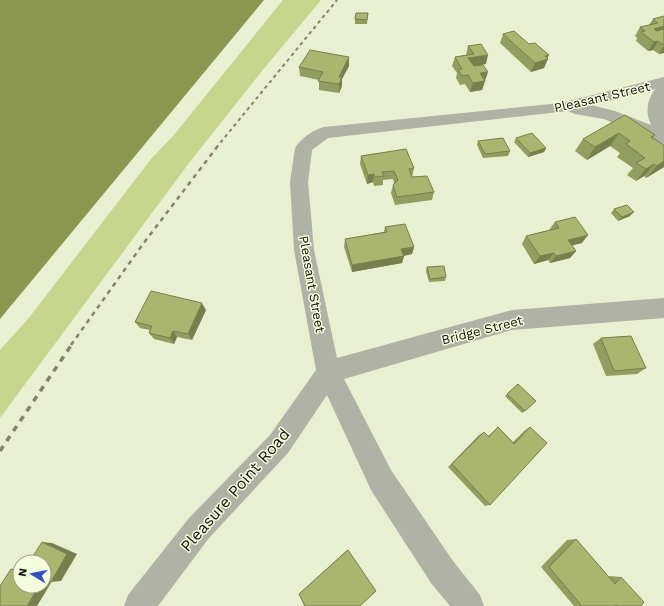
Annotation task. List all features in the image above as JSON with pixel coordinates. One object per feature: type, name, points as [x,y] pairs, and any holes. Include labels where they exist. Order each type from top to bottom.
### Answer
[{"type":"street","name":"Pleasant Street","points":[[469,606],[442,572],[381,480],[328,372],[304,250],[299,182],[304,148],[324,133],[561,108],[664,82]]},
{"type":"street","points":[[664,86],[654,108],[657,123],[664,134]]},
{"type":"street","points":[[561,108],[587,109],[613,116],[630,122],[664,138]]},
{"type":"street","name":"Bridge Street","points":[[328,372],[512,320],[664,308]]},
{"type":"street","name":"Pleasure Point Road","points":[[139,606],[199,528],[279,444],[328,372]]},
{"type":"shaded area","points":[[0,0],[264,0],[0,319]]},
{"type":"shaded area","points":[[283,0],[321,0],[189,163],[0,418],[0,350],[28,319],[151,159],[173,136]]},
{"type":"building","points":[[356,13],[368,13],[367,20],[355,19]]},
{"type":"building","points":[[664,16],[664,26],[654,29],[657,31],[664,30],[664,45],[658,41],[654,42],[641,32],[645,31],[640,27],[658,23],[653,19]]},
{"type":"building","points":[[514,31],[529,44],[535,43],[549,55],[545,56],[548,59],[535,63],[503,34]]},
{"type":"building","points":[[481,44],[488,55],[468,58],[474,66],[483,65],[488,72],[480,73],[485,81],[473,83],[468,75],[462,76],[458,69],[462,69],[455,57],[474,54],[468,46]]},
{"type":"building","points":[[310,50],[349,57],[339,77],[342,77],[339,84],[318,81],[323,72],[299,67]]},
{"type":"building","points":[[625,115],[655,135],[651,137],[664,145],[664,161],[657,166],[654,164],[646,169],[636,163],[645,158],[626,144],[630,141],[619,133],[595,147],[583,139]]},
{"type":"building","points":[[532,133],[546,148],[530,153],[516,138]]},
{"type":"building","points":[[503,138],[510,151],[485,154],[478,141]]},
{"type":"building","points":[[406,149],[414,168],[409,169],[412,177],[427,176],[434,192],[397,197],[393,185],[398,180],[394,171],[382,172],[384,176],[375,177],[374,174],[368,175],[361,156]]},
{"type":"building","points":[[627,205],[634,212],[622,217],[614,209]]},
{"type":"building","points":[[575,217],[588,235],[568,240],[576,251],[556,256],[554,253],[540,256],[526,236],[559,228],[555,222]]},
{"type":"building","points":[[405,224],[414,247],[401,249],[404,256],[352,265],[345,239],[387,232],[385,227]]},
{"type":"building","points":[[444,266],[446,277],[430,279],[427,267]]},
{"type":"building","points":[[151,291],[202,303],[188,334],[173,331],[170,338],[149,333],[152,326],[135,322]]},
{"type":"building","points":[[631,336],[646,368],[614,371],[601,338]]},
{"type":"building","points":[[518,384],[536,401],[525,411],[507,394]]},
{"type":"building","points":[[498,427],[514,444],[530,427],[547,443],[490,505],[452,464],[484,432],[489,437]]},
{"type":"building","points":[[576,539],[615,584],[621,577],[644,602],[641,606],[582,606],[549,567]]},
{"type":"building","points":[[42,542],[67,554],[52,580],[52,554],[34,554]]},
{"type":"building","points":[[348,550],[376,591],[360,606],[305,606],[299,594]]},
{"type":"building","points":[[11,569],[12,594],[34,594],[27,606],[0,606],[0,586]]},
{"type":"railway","points":[[216,148],[337,0]]},
{"type":"railway","points":[[71,345],[143,244],[217,147]]},
{"type":"railway","points":[[0,451],[72,344]]}]
